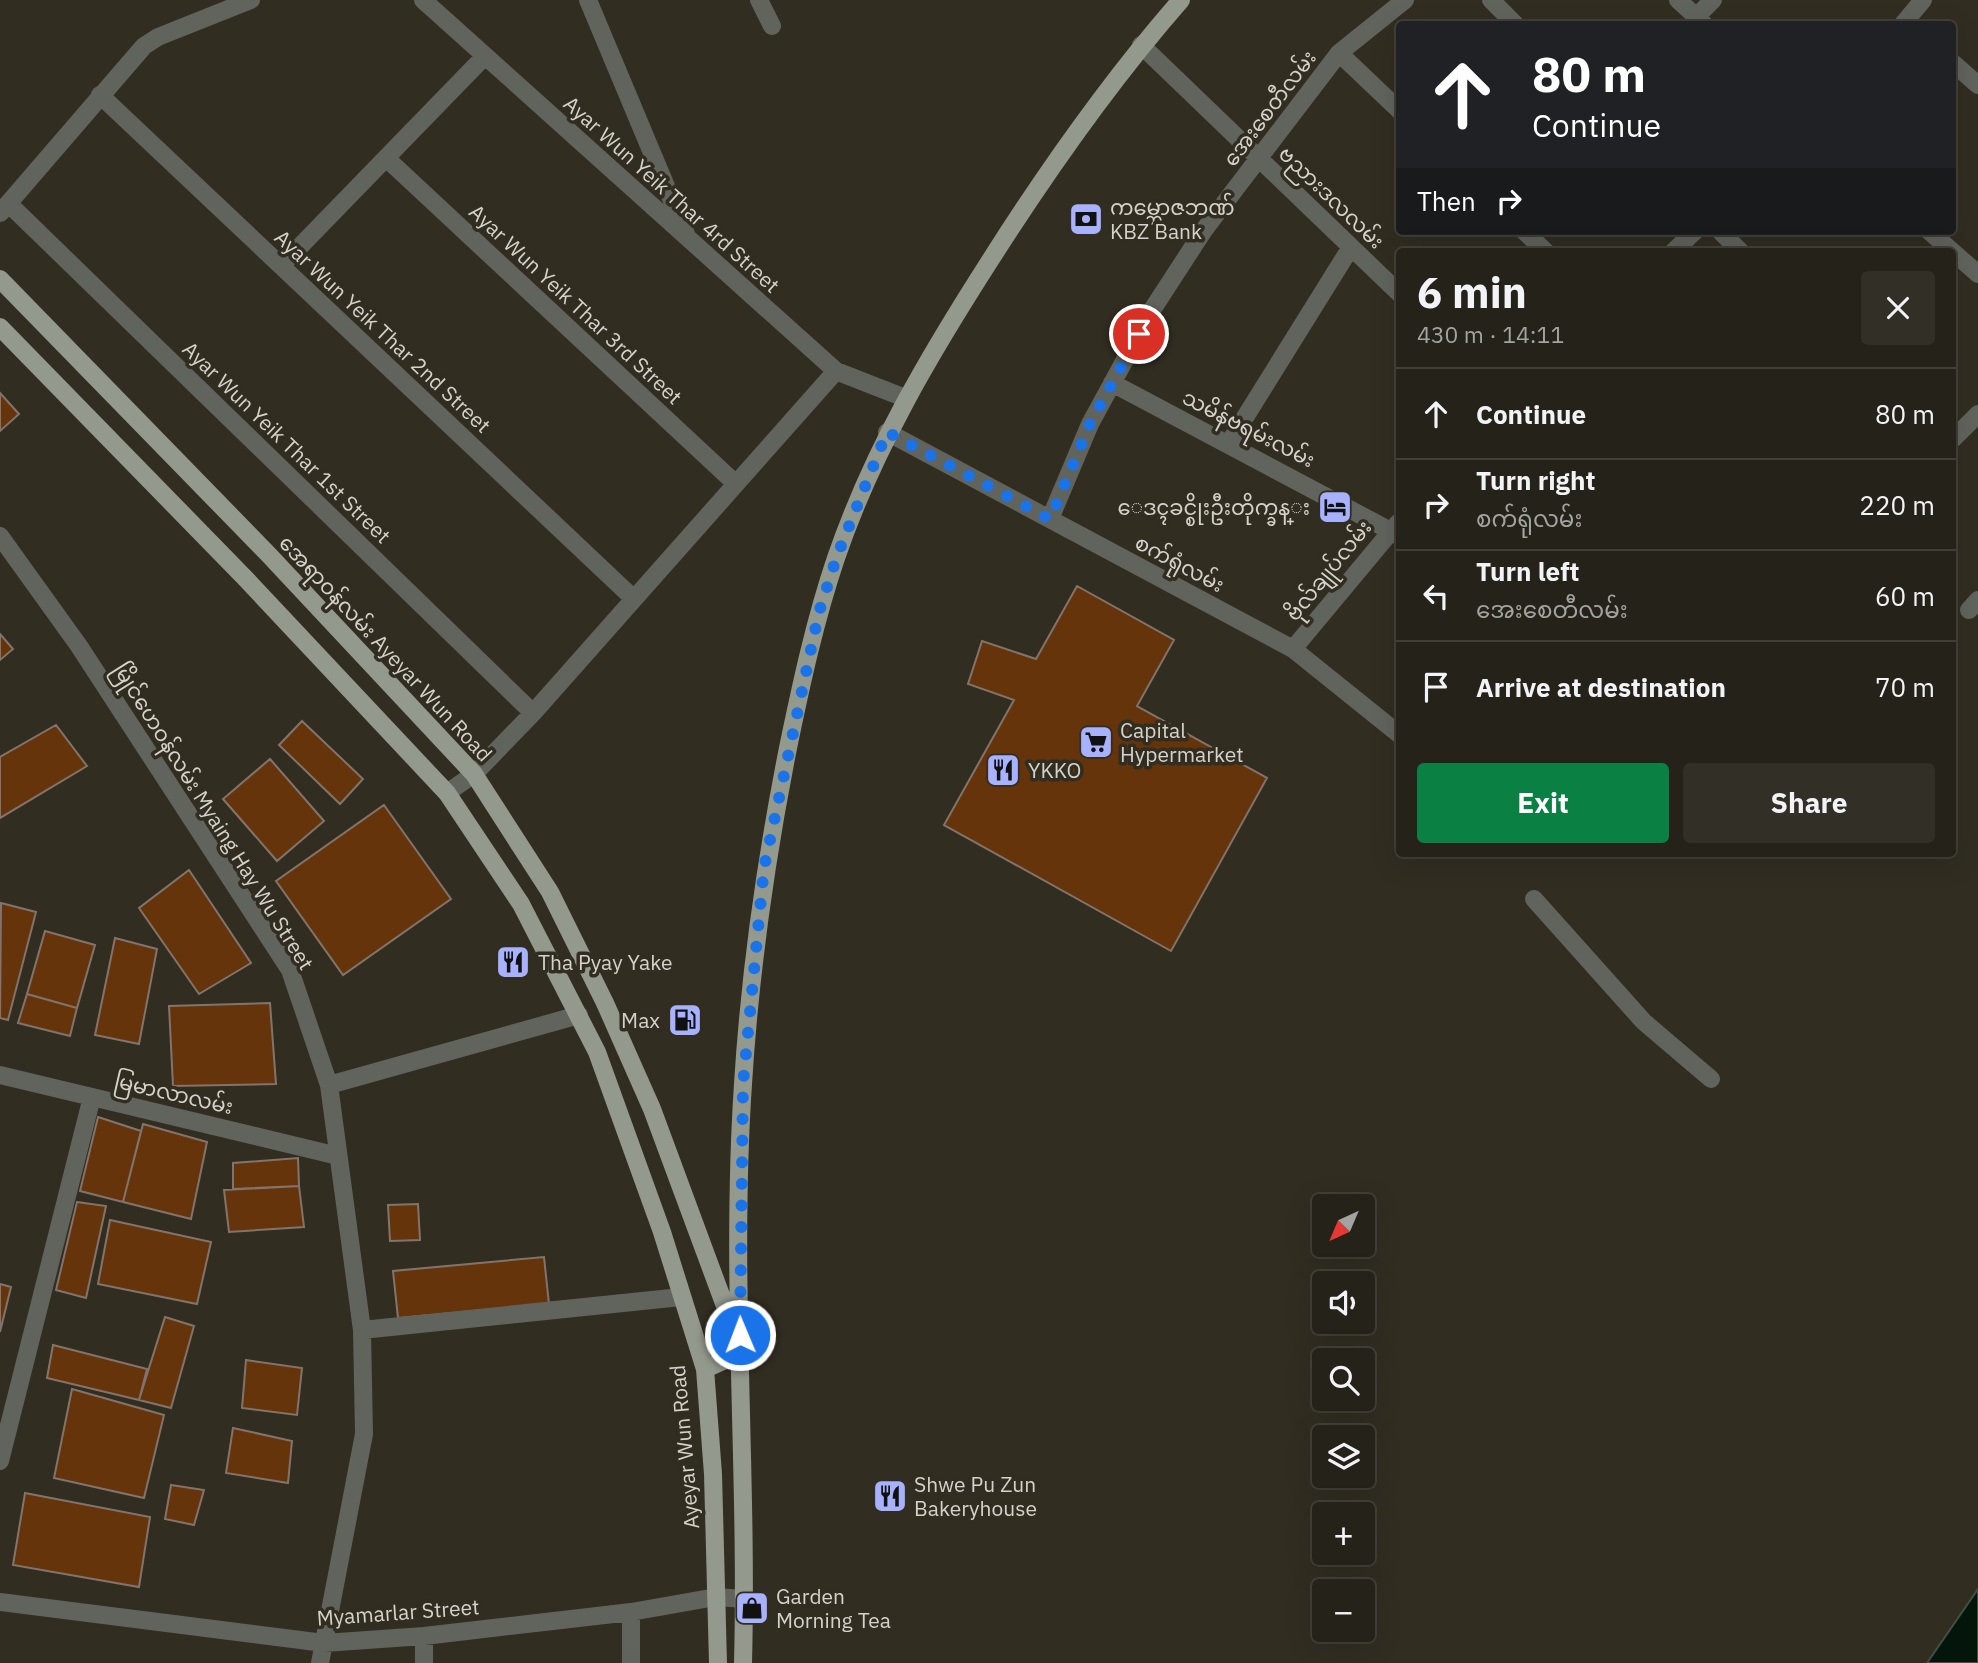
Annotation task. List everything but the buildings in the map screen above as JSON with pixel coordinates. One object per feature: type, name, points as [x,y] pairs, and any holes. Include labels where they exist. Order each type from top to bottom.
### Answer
[{"type":"main road","points":[[743,1663],[743,1084],[764,868],[819,612],[837,556],[887,432],[905,398],[1045,174],[1141,45],[1181,0]]},
{"type":"main road","name":"အေရာဝန်လမ်း Ayeyar Wun Road","points":[[0,279],[269,555],[474,774],[550,892],[606,1003],[652,1109],[722,1294],[742,1361]]},
{"type":"main road","points":[[0,327],[245,578],[447,793],[521,904],[579,1015]]},
{"type":"main road","name":"Ayeyar Wun Road","points":[[579,1015],[597,1052],[662,1232],[705,1369],[713,1474],[718,1663]]},
{"type":"main road","points":[[705,1369],[742,1361]]},
{"type":"street","points":[[5,208],[144,46],[158,37],[251,0]]},
{"type":"street","name":"Ayar Wun Yeik Thar 4rd Street","points":[[423,0],[836,371],[905,398]]},
{"type":"street","points":[[588,0],[689,241]]},
{"type":"street","points":[[759,0],[772,26]]},
{"type":"street","name":"အေးစေတီလမ်း","points":[[1050,519],[1090,424],[1152,310],[1204,229],[1260,160],[1339,52],[1405,0]]},
{"type":"street","points":[[1491,0],[1512,21]]},
{"type":"street","points":[[1678,0],[1700,21],[1713,0]]},
{"type":"street","points":[[1908,21],[1923,0]]},
{"type":"street","name":"ဗညားဒလလမ်း","points":[[1141,45],[1396,290]]},
{"type":"street","points":[[1339,52],[1396,107]]},
{"type":"street","points":[[281,266],[485,56]]},
{"type":"street","points":[[1956,66],[1978,85]]},
{"type":"street","name":"Ayar Wun Yeik Thar 2nd Street","points":[[100,95],[634,599]]},
{"type":"street","name":"Ayar Wun Yeik Thar 3rd Street","points":[[386,158],[736,484]]},
{"type":"street","name":"Ayar Wun Yeik Thar 1st Street","points":[[5,208],[533,713]]},
{"type":"street","points":[[1528,235],[1542,248]]},
{"type":"street","points":[[1677,248],[1691,235]]},
{"type":"street","points":[[1724,235],[1737,248]]},
{"type":"street","points":[[1934,235],[1948,248]]},
{"type":"street","points":[[1229,443],[1351,247]]},
{"type":"street","points":[[1956,255],[1978,274]]},
{"type":"street","points":[[447,793],[474,774],[533,713],[836,371]]},
{"type":"street","name":"သမိန်ဗရမ်းလမ်း","points":[[1112,383],[1396,527]]},
{"type":"street","points":[[1956,436],[1978,414]]},
{"type":"street","name":"စက်ရုံလမ်း","points":[[887,432],[1293,649],[1396,732]]},
{"type":"street","name":"ဗိုလ်ချုပ်လမ်း","points":[[1293,649],[1396,529]]},
{"type":"street","name":"မြိုင်ဟေဝန်လမ်း Myaing Hay Wu Street","points":[[0,536],[79,646],[290,970],[329,1085],[362,1330],[364,1434],[320,1663]]},
{"type":"street","points":[[1534,899],[1644,1023],[1711,1079]]},
{"type":"street","points":[[329,1085],[579,1015]]},
{"type":"street","name":"မြမာလာလမ်း","points":[[0,1075],[338,1156]]},
{"type":"street","points":[[0,1461],[92,1097]]},
{"type":"street","points":[[362,1330],[681,1297]]},
{"type":"street","name":"Myamarlar Street","points":[[0,1602],[324,1643],[424,1636],[632,1612],[716,1597],[745,1599]]},
{"type":"street","points":[[631,1663],[632,1612]]},
{"type":"street","points":[[424,1636],[424,1663]]},
{"type":"shaded area","points":[[1978,1589],[1978,1663],[1927,1663]]},
{"type":"place","name":"ကမ္ဘောဇဘဏ် KBZ Bank","points":[[1086,219]]},
{"type":"place","name":"ေဒၚခင္စိုးဦးတိုက္ခန္း","points":[[1335,507]]},
{"type":"place","name":"Capital Hypermarket","points":[[1096,742]]},
{"type":"place","name":"YKKO","points":[[1003,770]]},
{"type":"place","name":"Tha Pyay Yake","points":[[513,962]]},
{"type":"place","name":"Max","points":[[685,1020]]},
{"type":"place","name":"Shwe Pu Zun Bakeryhouse","points":[[890,1496]]},
{"type":"place","name":"Garden Morning Tea","points":[[752,1608]]},
{"type":"route","points":[[740,1335],[743,1084],[764,868],[819,612],[837,556],[887,432],[1050,519],[1090,424],[1139,334]]}]
